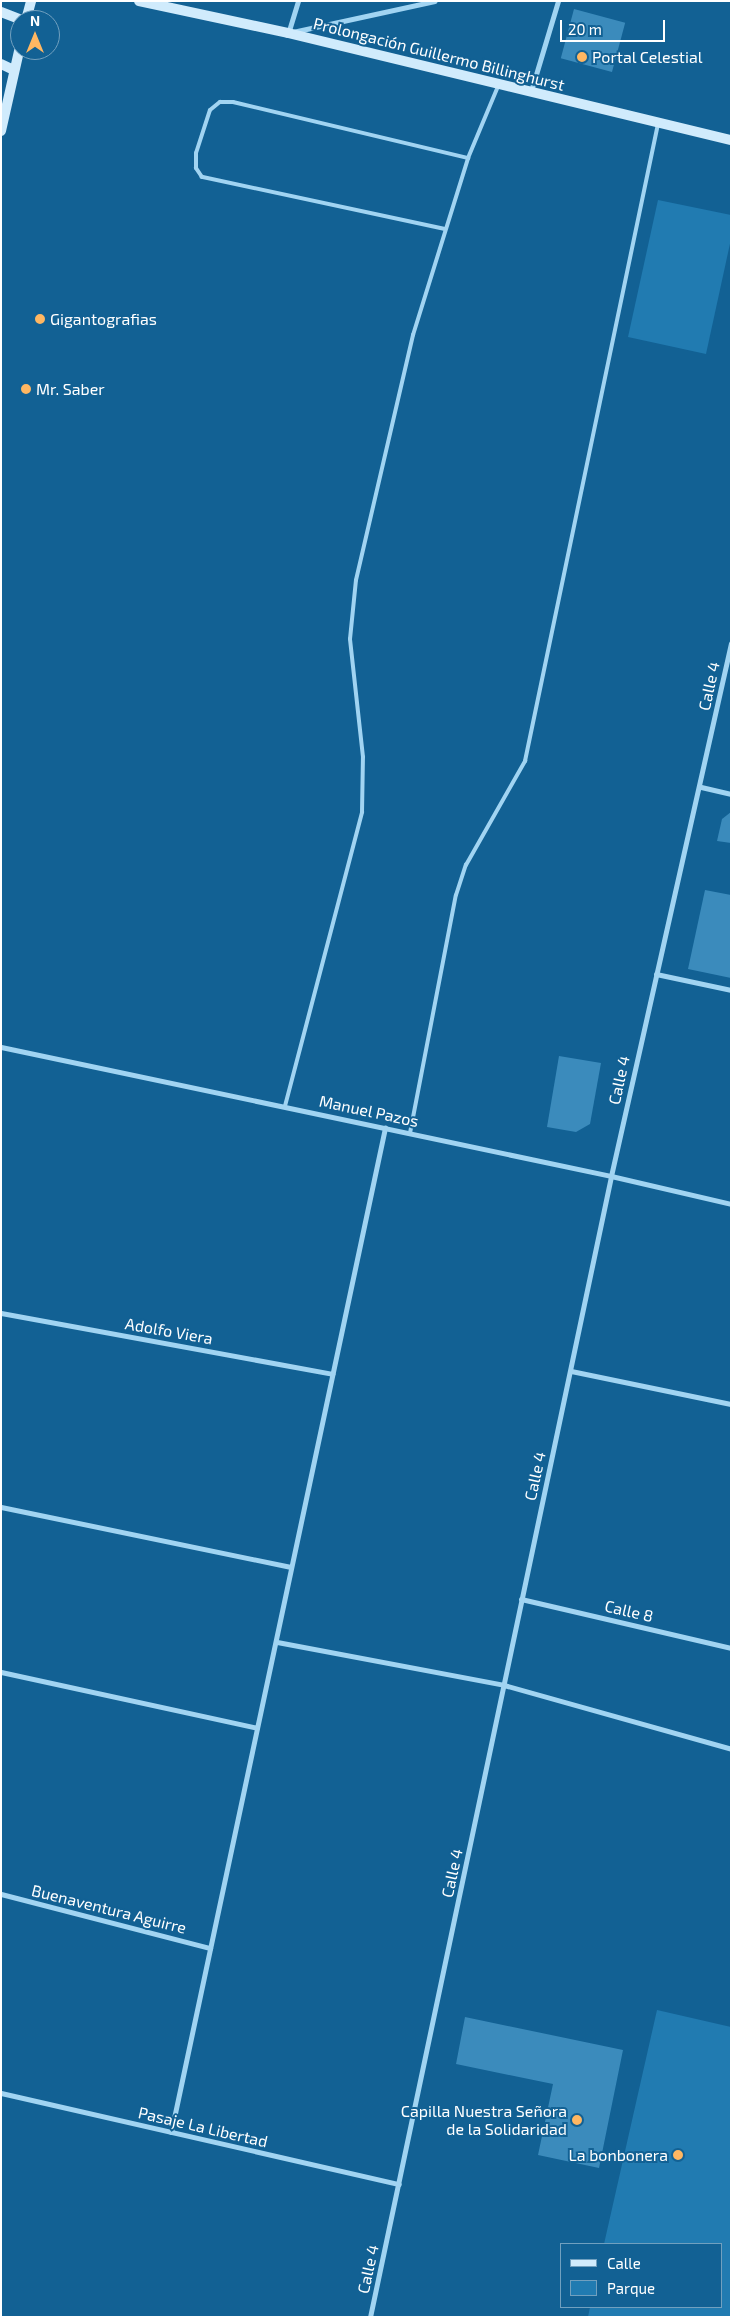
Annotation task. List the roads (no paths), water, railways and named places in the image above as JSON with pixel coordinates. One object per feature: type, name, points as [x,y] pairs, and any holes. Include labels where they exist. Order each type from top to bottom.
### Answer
[{"type":"street","name":"Prolongación Guillermo Billinghurst","points":[[140,1],[288,33],[731,140]]},
{"type":"street","points":[[298,1],[288,33],[435,1]]},
{"type":"street","points":[[531,92],[558,1]]},
{"type":"street","points":[[1,131],[17,60]]},
{"type":"street","points":[[1,64],[14,70]]},
{"type":"street","name":"Calle 4","points":[[370,2317],[400,2184],[611,1176],[656,974],[701,787],[731,643]]},
{"type":"street","points":[[701,787],[731,794]]},
{"type":"street","points":[[656,974],[731,990]]},
{"type":"street","name":"Manuel Pazos","points":[[1,1047],[286,1106],[611,1176],[731,1204]]},
{"type":"street","points":[[171,2132],[277,1642],[291,1567],[385,1128]]},
{"type":"street","name":"Adolfo Viera","points":[[1,1313],[332,1374]]},
{"type":"street","points":[[571,1371],[731,1404]]},
{"type":"street","points":[[1,1507],[291,1567]]},
{"type":"street","name":"Calle 8","points":[[521,1599],[731,1648]]},
{"type":"street","points":[[277,1642],[504,1685],[731,1749]]},
{"type":"street","points":[[1,1672],[257,1728]]},
{"type":"street","name":"Buenaventura Aguirre","points":[[1,1894],[210,1948]]},
{"type":"street","name":"Pasaje La Libertad","points":[[1,2094],[400,2184]]},
{"type":"lane","points":[[286,1106],[362,812],[363,757],[350,639],[356,580],[413,335],[468,158],[498,84]]},
{"type":"lane","points":[[445,229],[202,177],[196,168],[196,152],[210,110],[220,102],[233,102],[468,158]]},
{"type":"lane","points":[[410,1133],[456,895],[466,865],[525,761],[658,122]]},
{"type":"place","name":"Portal Celestial","points":[[582,57]]},
{"type":"place","name":"Gigantografias","points":[[40,319]]},
{"type":"place","name":"Mr. Saber","points":[[26,389]]},
{"type":"place","name":"Capilla Nuestra Señora de la Solidaridad","points":[[577,2120]]},
{"type":"place","name":"La bonbonera","points":[[678,2155]]}]
